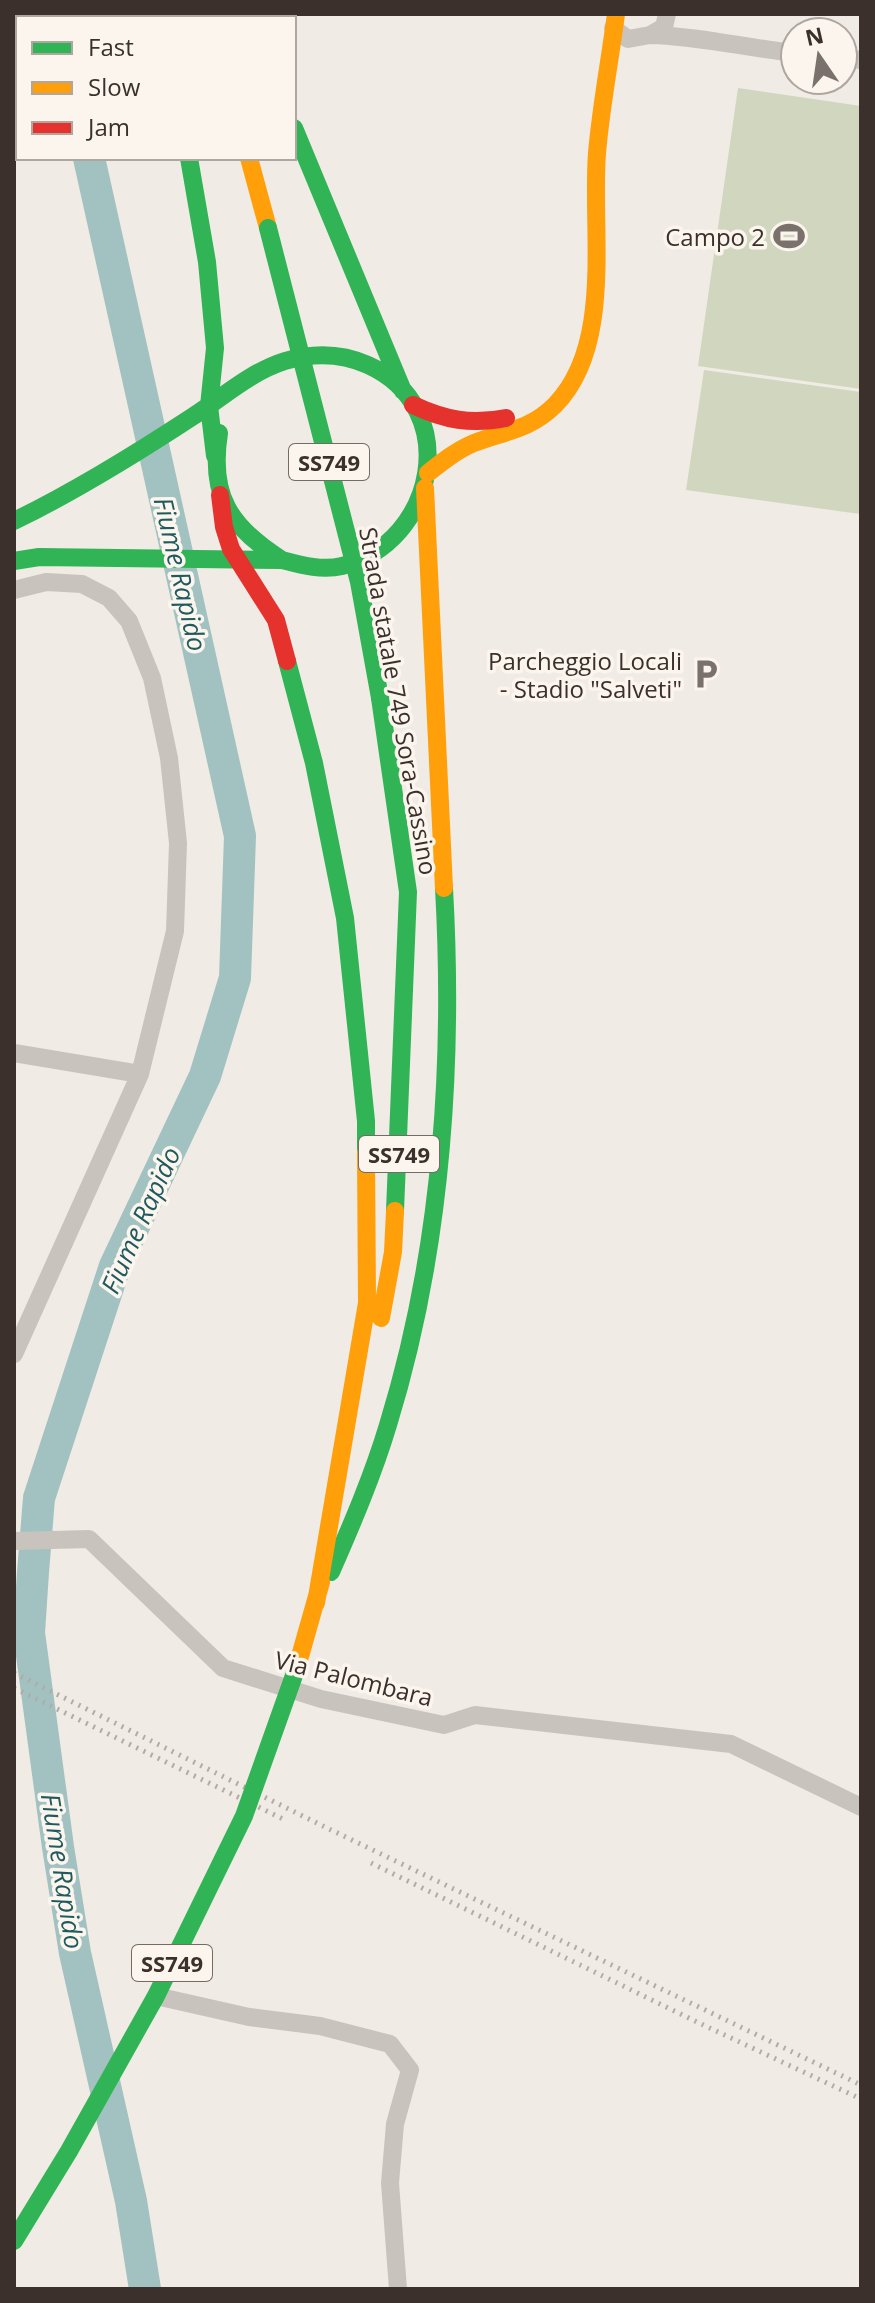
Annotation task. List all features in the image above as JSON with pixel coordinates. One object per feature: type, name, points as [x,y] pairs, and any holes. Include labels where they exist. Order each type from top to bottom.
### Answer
[{"type":"main road","points":[[14,521],[112,468],[201,412],[246,378],[294,358],[323,354],[353,359],[380,372],[408,398],[446,421],[477,425],[513,417],[539,401],[562,374],[574,348],[578,323],[583,151],[610,19]]},
{"type":"main road","points":[[14,561],[39,557],[282,560],[311,567],[342,566],[370,556],[395,539],[414,516],[427,480],[453,454],[478,442],[514,433],[549,412],[574,382],[588,352],[593,324],[597,153],[610,19]]},
{"type":"main road","points":[[296,133],[423,427],[428,450],[447,951],[445,1050],[433,1213],[418,1312],[389,1426],[353,1526],[316,1603]]},
{"type":"main road","points":[[189,160],[207,262],[215,348],[201,412],[215,456],[224,527],[231,549],[276,620],[314,763],[345,918],[366,1121],[367,1303],[316,1603]]},
{"type":"main road","name":"Strada statale 749 Sora-Cassino","points":[[14,2241],[69,2151],[156,1996],[244,1816],[297,1667],[316,1603],[360,1430],[393,1252],[408,892],[380,698],[359,582],[250,160]]},
{"type":"main road","points":[[215,456],[221,426],[235,398],[266,370]]},
{"type":"main road","points":[[220,495],[234,522],[255,544],[282,560]]},
{"type":"street","points":[[650,35],[664,27],[667,14]]},
{"type":"street","points":[[610,19],[628,39],[650,35],[690,36],[779,51]]},
{"type":"street","points":[[14,590],[46,582],[82,584],[109,598],[129,621],[152,678],[169,758],[178,843],[175,931],[140,1074],[14,1354]]},
{"type":"street","points":[[14,1053],[140,1074]]},
{"type":"street","name":"Via Palombara","points":[[14,1541],[89,1539],[223,1668],[321,1699],[444,1725],[475,1715],[731,1744],[861,1807]]},
{"type":"street","points":[[156,1996],[249,2017],[320,2026],[390,2044],[410,2070],[395,2124],[390,2183],[398,2289]]},
{"type":"green space","name":"Campo 2","points":[[738,88],[861,106],[861,389],[698,366]]},
{"type":"green space","points":[[704,370],[861,392],[860,514],[686,490]]},
{"type":"waterway","name":"Fiume Rapido","points":[[89,160],[240,836],[235,978],[205,1076],[115,1266],[39,1498],[29,1633],[75,1953],[131,2201],[145,2289]]},
{"type":"railway","points":[[14,1673],[325,1827],[861,2085]]},
{"type":"railway","points":[[14,1688],[285,1820]]},
{"type":"railway","points":[[371,1863],[861,2099]]},
{"type":"traffic: fast","points":[[296,133],[403,391]]},
{"type":"traffic: fast","points":[[189,160],[207,262],[215,348],[209,406],[215,456]]},
{"type":"traffic: fast","points":[[268,228],[359,582],[380,698]]},
{"type":"traffic: fast","points":[[14,521],[127,459],[248,379],[295,358],[337,356],[368,365],[398,385],[417,411],[427,441],[426,473],[417,503],[400,531],[374,552],[342,566],[319,568],[282,560],[39,557],[14,561]]},
{"type":"traffic: fast","points":[[219,433],[217,475],[227,508],[249,535],[282,560]]},
{"type":"traffic: fast","points":[[287,661],[314,763],[345,918],[366,1121],[366,1153]]},
{"type":"traffic: fast","points":[[380,698],[408,892],[395,1211]]},
{"type":"traffic: fast","points":[[331,1572],[369,1481],[388,1425],[421,1294],[432,1227],[445,1091],[447,955],[444,888]]},
{"type":"traffic: fast","points":[[14,2241],[69,2151],[156,1996],[244,1816],[297,1667]]},
{"type":"traffic: slow","points":[[428,473],[468,446],[527,425],[546,413],[573,380],[586,351],[596,285],[597,153],[616,14]]},
{"type":"traffic: slow","points":[[250,160],[268,228]]},
{"type":"traffic: slow","points":[[425,488],[444,888]]},
{"type":"traffic: slow","points":[[316,1603],[367,1303],[366,1153]]},
{"type":"traffic: slow","points":[[381,1318],[393,1252],[395,1211]]},
{"type":"traffic: slow","points":[[297,1667],[321,1582]]},
{"type":"traffic: jam","points":[[413,405],[458,420],[506,418]]},
{"type":"traffic: jam","points":[[220,495],[224,527],[231,549],[276,620],[287,661]]},
{"type":"place","name":"Campo 2","points":[[789,236]]},
{"type":"place","name":"Parcheggio Locali - Stadio \"Salveti\"","points":[[706,674]]}]
